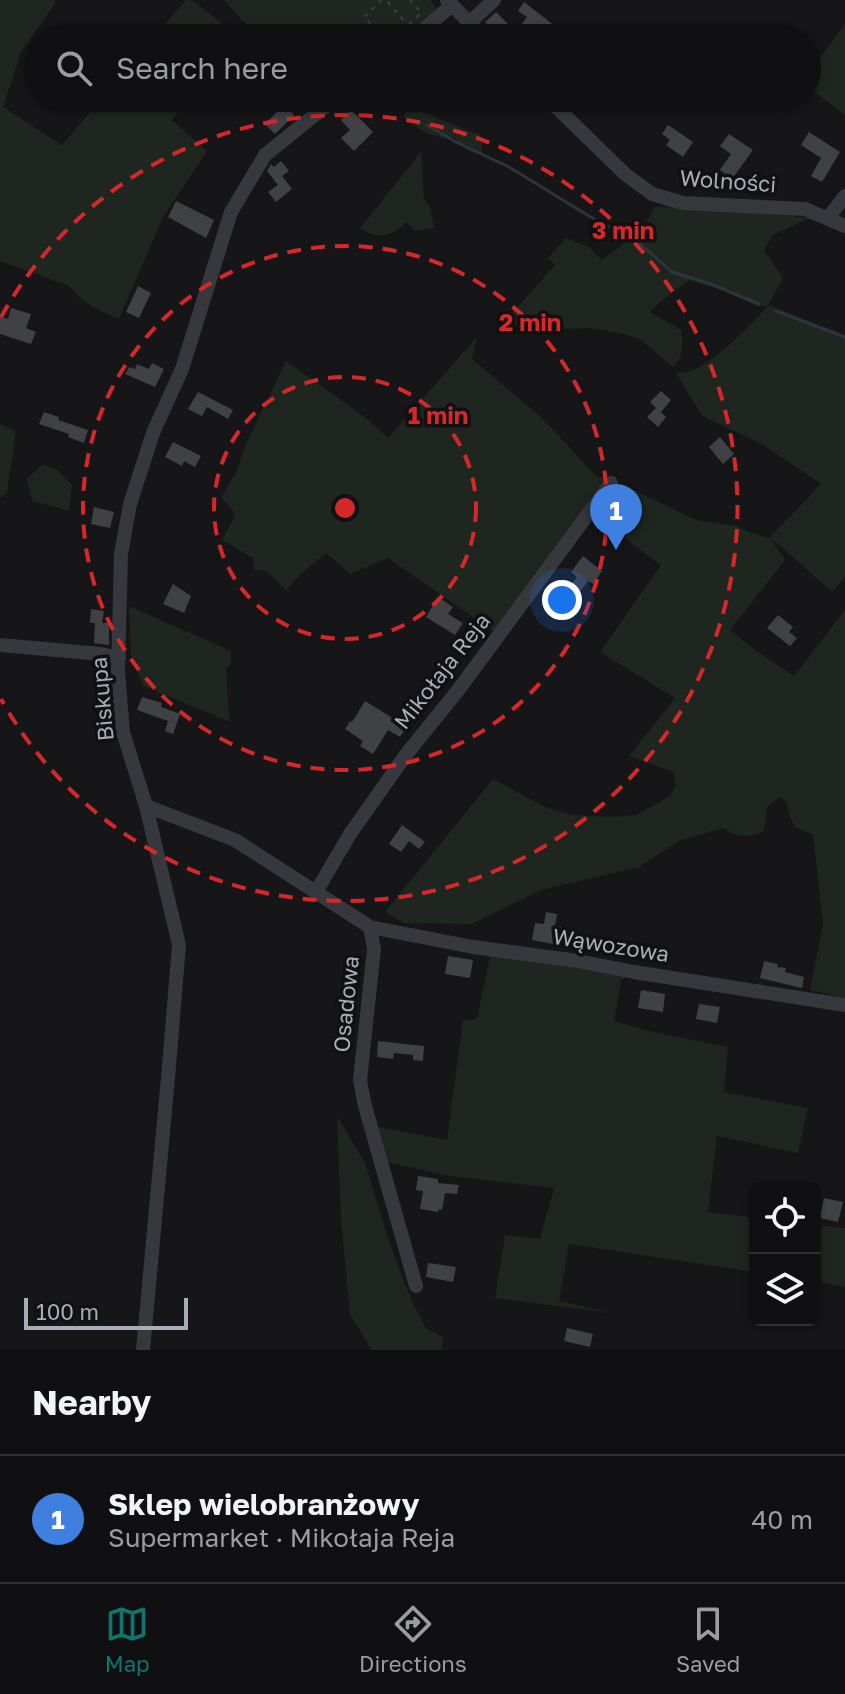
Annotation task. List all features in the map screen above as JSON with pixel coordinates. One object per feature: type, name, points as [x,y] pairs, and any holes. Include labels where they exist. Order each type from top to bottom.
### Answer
[{"type":"street","points":[[421,24],[450,3],[469,23],[494,0]]},
{"type":"street","name":"Biskupa","points":[[143,1350],[179,945],[146,806],[123,732],[118,671],[121,554],[130,504],[153,433],[182,369],[231,212],[265,155],[319,112]]},
{"type":"street","name":"Wolności","points":[[561,112],[625,174],[652,194],[683,203],[805,209],[845,226]]},
{"type":"street","points":[[828,218],[845,196]]},
{"type":"street","name":"Mikołaja Reja","points":[[316,892],[350,834],[405,756],[459,689],[611,483]]},
{"type":"street","points":[[0,645],[119,658]]},
{"type":"street","name":"Osadowa","points":[[146,806],[235,840],[370,927],[374,949],[360,1080],[416,1286]]},
{"type":"street","name":"Wąwozowa","points":[[370,927],[473,947],[845,1005]]},
{"type":"path","points":[[371,24],[364,17],[384,0],[405,24]]},
{"type":"path","points":[[410,0],[421,13],[415,24]]},
{"type":"shaded area","points":[[0,0],[54,0],[56,2],[41,24],[24,24],[24,48],[3,107],[62,145],[90,112],[178,112],[172,120],[207,151],[163,217],[119,319],[82,300],[69,286],[0,261]]},
{"type":"shaded area","points":[[186,0],[192,0],[223,24],[165,24]]},
{"type":"shaded area","points":[[224,0],[430,0],[439,11],[423,24],[245,24]]},
{"type":"shaded area","points":[[845,24],[845,115],[821,97],[821,56]]},
{"type":"shaded area","points":[[406,112],[421,112],[479,134],[482,138],[482,155],[466,150],[455,138],[434,136],[403,117]]},
{"type":"shaded area","points":[[421,152],[424,198],[431,210],[434,228],[415,231],[407,222],[396,231],[379,236],[360,228]]},
{"type":"shaded area","points":[[654,207],[711,208],[810,218],[773,235],[764,250],[783,278],[768,305],[845,335],[845,577],[832,592],[771,540],[785,560],[730,630],[794,676],[845,610],[845,998],[810,990],[823,924],[813,835],[795,827],[787,803],[779,797],[767,807],[764,831],[758,834],[743,836],[723,828],[679,841],[639,867],[541,890],[472,924],[404,923],[385,912],[493,779],[545,807],[571,815],[609,817],[636,815],[669,797],[676,785],[673,772],[629,756],[675,698],[600,652],[661,565],[594,516],[611,490],[625,486],[696,520],[737,526],[769,538],[821,484],[760,443],[702,416],[676,373],[688,372],[707,362],[742,333],[767,306],[757,306],[689,280],[650,312],[681,330],[681,355],[673,367],[641,340],[624,334],[591,328],[528,330],[506,320],[555,265],[548,258],[566,238],[589,247],[602,260],[643,229]]},
{"type":"shaded area","points":[[477,337],[472,359],[542,418],[597,477],[609,478],[496,633],[388,558],[350,574],[326,553],[286,590],[266,571],[254,570],[253,558],[222,540],[235,515],[221,497],[236,473],[246,444],[286,361],[366,418],[388,438]]},
{"type":"shaded area","points":[[0,424],[16,431],[7,493],[0,498]]},
{"type":"shaded area","points":[[42,464],[59,471],[72,485],[69,511],[32,501],[27,479]]},
{"type":"shaded area","points":[[129,606],[231,651],[231,665],[226,668],[231,722],[143,686],[131,654]]},
{"type":"shaded area","points":[[490,956],[634,972],[621,980],[614,1021],[728,1047],[724,1092],[808,1108],[798,1153],[717,1136],[708,1212],[749,1217],[749,1271],[569,1244],[559,1301],[612,1313],[495,1298],[505,1235],[540,1239],[554,1188],[449,1176],[388,1162],[378,1127],[447,1140],[463,1020],[477,1019]]},
{"type":"shaded area","points":[[337,1116],[365,1163],[412,1302],[426,1328],[443,1337],[442,1350],[372,1350],[350,1315],[341,1219]]},
{"type":"shaded area","points":[[821,1226],[845,1228],[845,1287],[821,1282]]},
{"type":"building","points":[[524,2],[552,24],[522,24],[527,17],[518,11]]},
{"type":"building","points":[[496,12],[508,24],[487,24],[485,22]]},
{"type":"building","points":[[277,112],[291,112],[294,115],[275,134],[265,124]]},
{"type":"building","points":[[353,112],[373,132],[354,151],[341,138],[350,130],[341,120]]},
{"type":"building","points":[[668,125],[693,142],[683,157],[666,145],[670,140],[662,134]]},
{"type":"building","points":[[809,132],[840,152],[822,182],[811,176],[821,158],[801,145]]},
{"type":"building","points":[[729,134],[753,150],[732,179],[720,170],[731,154],[720,146]]},
{"type":"building","points":[[281,161],[289,171],[282,176],[292,189],[276,202],[268,192],[278,185],[267,171],[271,164],[274,167]]},
{"type":"building","points":[[176,201],[214,220],[206,238],[168,217]]},
{"type":"building","points":[[138,286],[151,293],[139,318],[126,312]]},
{"type":"building","points":[[11,308],[31,314],[26,328],[36,332],[31,344],[0,334],[0,316],[8,319]]},
{"type":"building","points":[[152,363],[164,369],[155,387],[125,374],[129,367],[135,369],[137,364],[149,369]]},
{"type":"building","points":[[661,391],[671,400],[661,412],[666,417],[658,427],[647,417],[656,408],[650,402]]},
{"type":"building","points":[[198,392],[233,410],[228,419],[207,407],[202,416],[188,409]]},
{"type":"building","points":[[44,412],[88,430],[84,443],[68,437],[69,434],[39,424]]},
{"type":"building","points":[[720,437],[734,454],[723,464],[709,447]]},
{"type":"building","points":[[173,442],[201,456],[195,467],[184,461],[182,466],[165,457]]},
{"type":"building","points":[[94,507],[114,512],[110,528],[91,524]]},
{"type":"building","points":[[583,556],[602,571],[593,584],[588,581],[559,615],[543,603],[552,590],[562,597],[577,577],[571,572]]},
{"type":"building","points":[[173,584],[191,596],[184,613],[163,604]]},
{"type":"building","points":[[438,597],[453,607],[448,614],[463,623],[455,635],[426,617]]},
{"type":"building","points":[[91,609],[104,611],[102,623],[109,623],[109,645],[94,643],[95,623],[90,623]]},
{"type":"building","points":[[778,615],[793,627],[789,632],[797,638],[790,646],[767,628]]},
{"type":"building","points":[[142,697],[162,703],[161,707],[180,714],[173,734],[165,731],[168,721],[137,710]]},
{"type":"building","points":[[365,701],[407,727],[400,737],[388,730],[373,754],[360,746],[363,741],[345,729]]},
{"type":"building","points":[[402,825],[425,842],[419,849],[409,841],[401,852],[389,844]]},
{"type":"building","points":[[546,912],[557,914],[555,926],[561,927],[558,945],[532,940],[535,923],[544,924]]},
{"type":"building","points":[[448,956],[473,960],[470,978],[445,974]]},
{"type":"building","points":[[764,961],[786,968],[785,972],[804,977],[802,988],[760,978]]},
{"type":"building","points":[[641,990],[665,994],[663,1012],[638,1008]]},
{"type":"building","points":[[699,1004],[720,1007],[717,1023],[696,1019]]},
{"type":"building","points":[[378,1041],[424,1046],[423,1061],[413,1060],[413,1055],[394,1053],[393,1059],[377,1057]]},
{"type":"building","points":[[418,1176],[438,1179],[438,1183],[459,1185],[457,1194],[445,1193],[442,1210],[438,1212],[420,1209],[423,1191],[416,1190]]},
{"type":"building","points":[[824,1198],[843,1202],[838,1222],[821,1218]]},
{"type":"building","points":[[428,1263],[456,1267],[453,1282],[426,1277]]},
{"type":"building","points":[[567,1328],[593,1334],[590,1347],[564,1341]]},
{"type":"waterway","points":[[427,125],[509,167],[638,242],[672,272],[759,304]]},
{"type":"waterway","points":[[776,311],[845,337]]},
{"type":"place","name":"Sklep wielobranżowy","points":[[616,550]]}]
